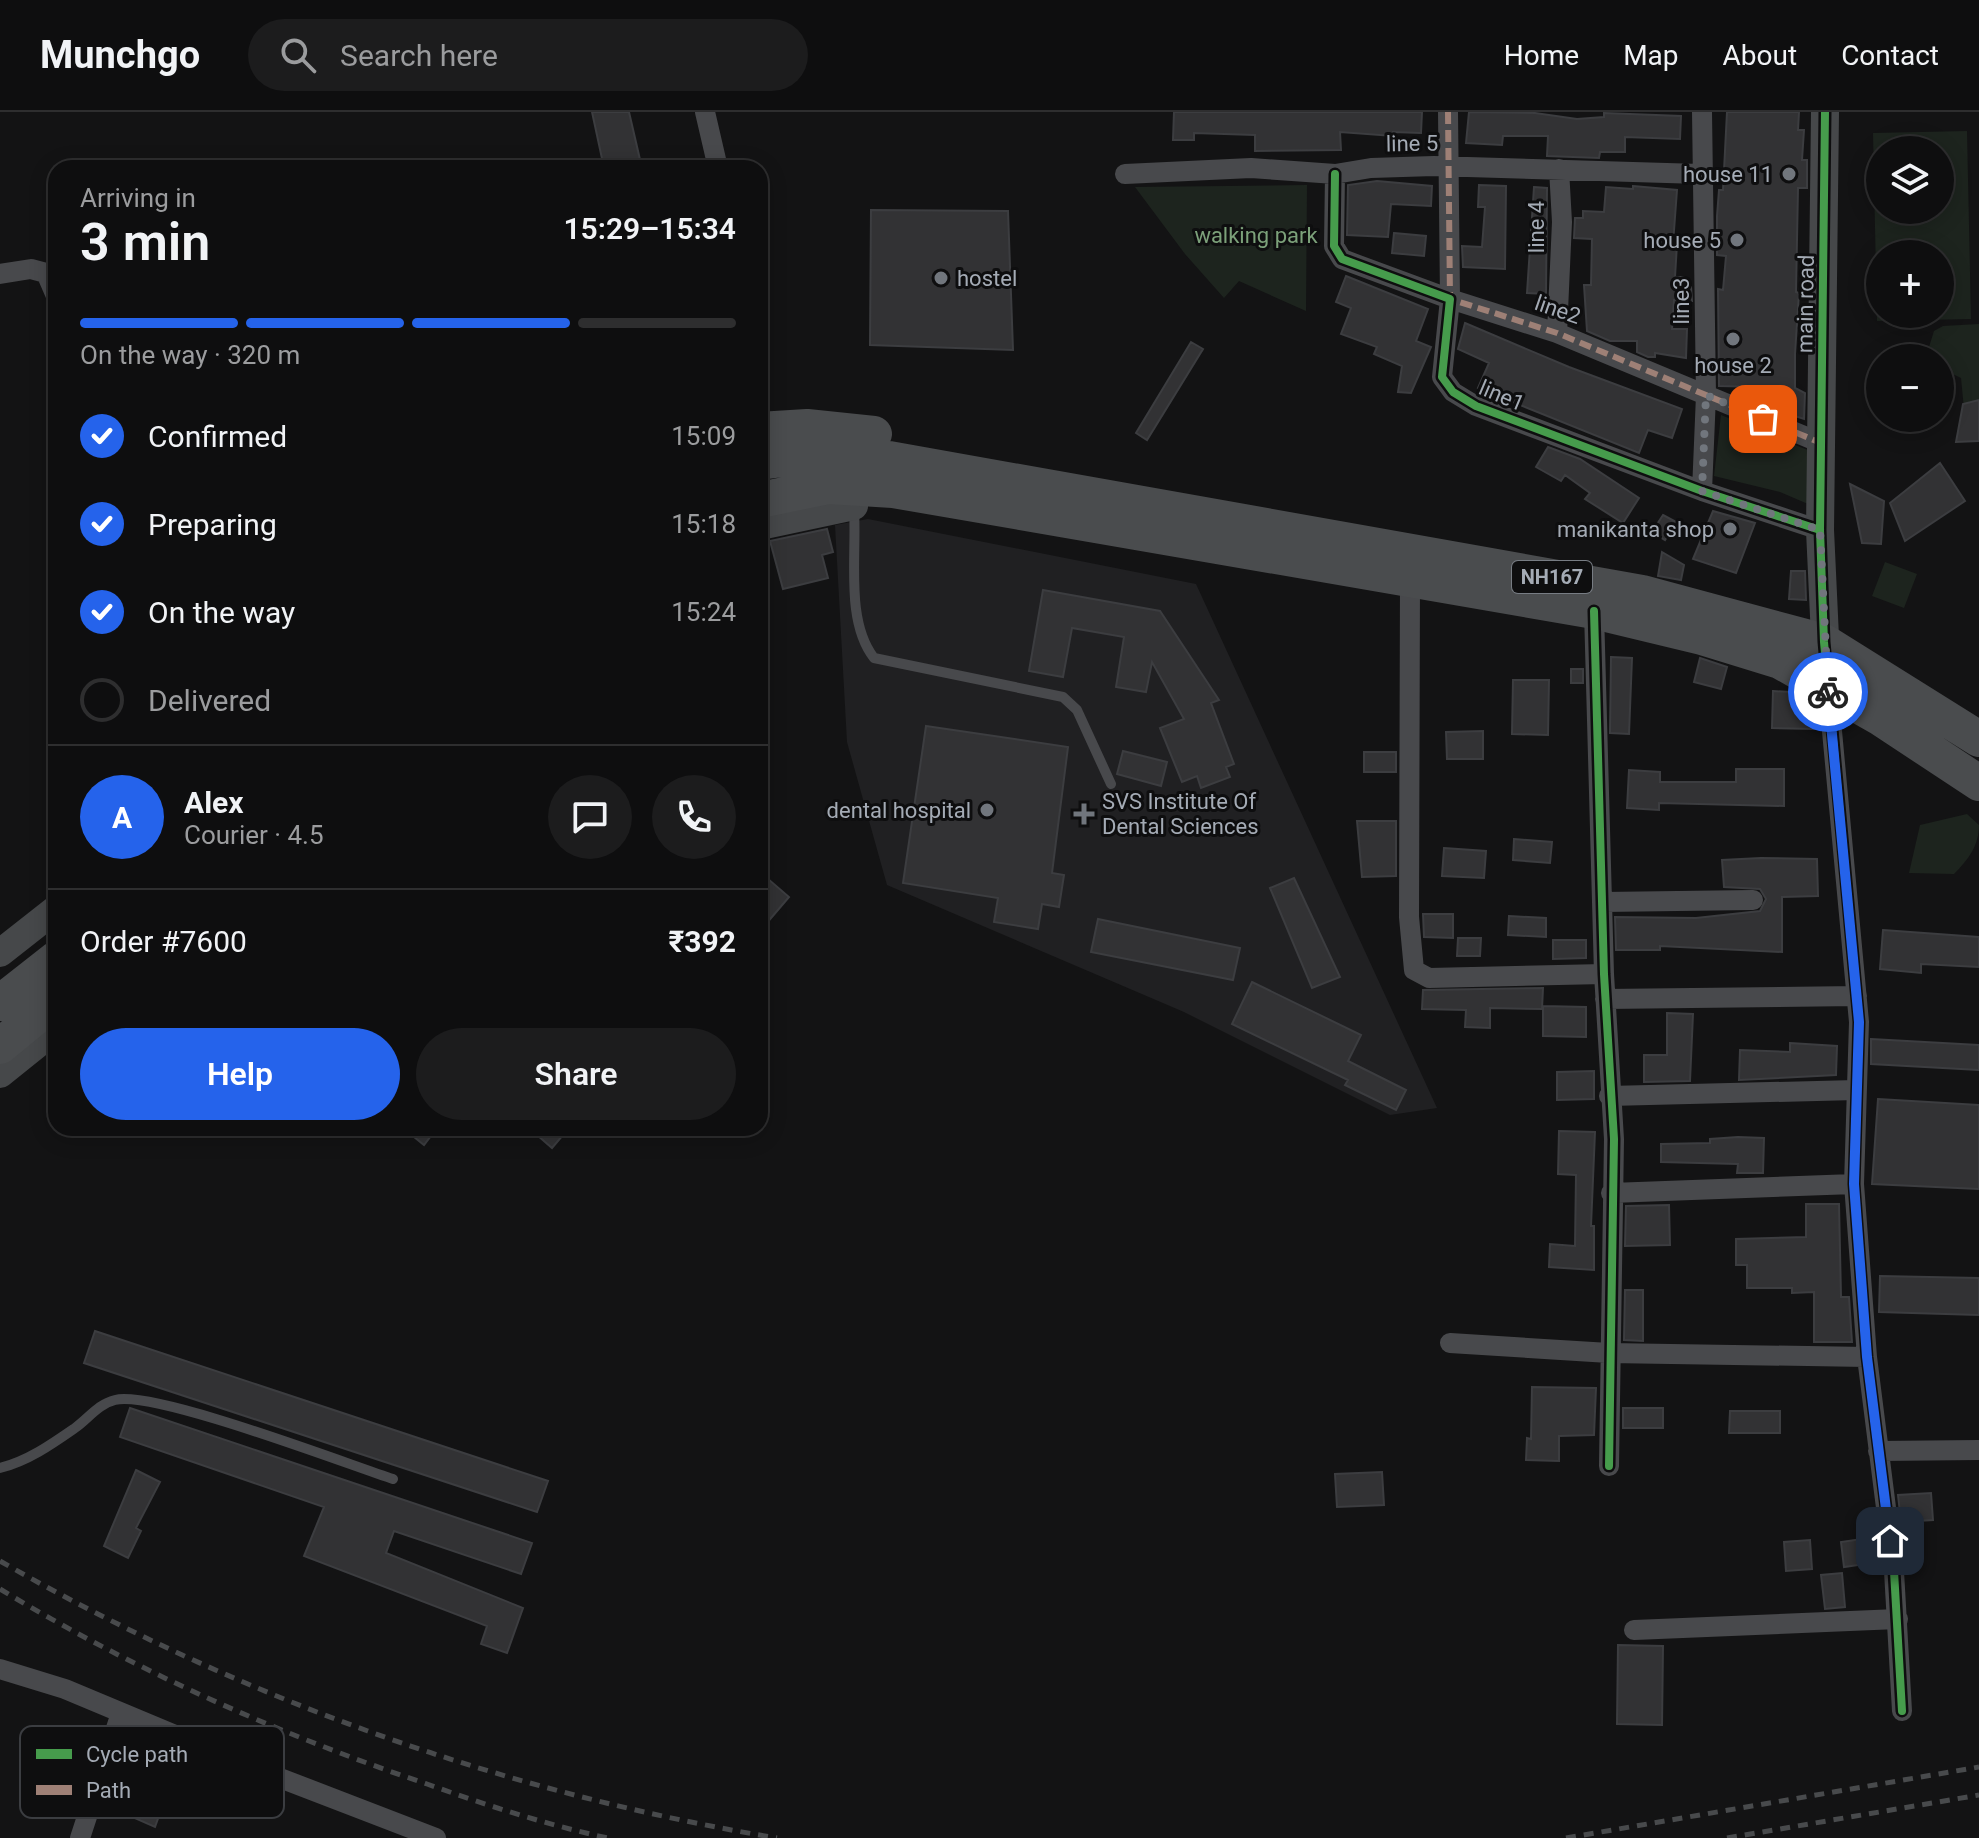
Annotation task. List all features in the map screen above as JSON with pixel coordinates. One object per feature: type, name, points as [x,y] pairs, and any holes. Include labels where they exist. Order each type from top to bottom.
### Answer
[{"type":"highway","points":[[768,429],[807,427],[868,433],[938,454],[986,490]]},
{"type":"highway","name":"NH167","points":[[768,464],[854,486],[986,490],[1273,543],[1642,593],[1824,642],[1979,739]]},
{"type":"highway","name":"NH167","points":[[768,494],[800,472]]},
{"type":"highway","points":[[854,506],[986,490]]},
{"type":"highway","name":"NH167","points":[[1273,543],[1410,580],[1594,611],[1780,661],[1879,717],[1979,783]]},
{"type":"highway","points":[[0,1003],[48,965]]},
{"type":"highway","points":[[0,1046],[48,1007]]},
{"type":"street","points":[[705,112],[716,160]]},
{"type":"street","points":[[1335,174],[1334,246],[1342,259],[1450,299],[1448,112]]},
{"type":"street","name":"line3","points":[[1702,112],[1700,174],[1705,251],[1706,395],[1702,491]]},
{"type":"street","name":"main road","points":[[1825,112],[1820,530],[1828,688]]},
{"type":"street","name":"line 5","points":[[1125,174],[1251,168],[1335,174],[1371,168],[1447,167],[1700,174]]},
{"type":"street","name":"line 4","points":[[1557,333],[1562,222],[1559,169]]},
{"type":"street","points":[[0,274],[31,269],[46,273],[48,278]]},
{"type":"street","name":"line2","points":[[1450,299],[1557,333],[1821,443]]},
{"type":"street","name":"line1","points":[[1450,299],[1442,377],[1453,392],[1476,406],[1702,491],[1820,530]]},
{"type":"street","points":[[768,524],[854,506]]},
{"type":"street","points":[[1410,580],[1409,902],[1414,970],[1429,978],[1604,974]]},
{"type":"street","points":[[1594,611],[1604,974],[1614,1139],[1609,1466]]},
{"type":"street","points":[[1828,688],[1857,996],[1854,1184],[1867,1357],[1898,1619],[1902,1711]]},
{"type":"street","points":[[1603,902],[1753,900]]},
{"type":"street","points":[[0,953],[48,915]]},
{"type":"street","points":[[1605,999],[1857,996]]},
{"type":"street","points":[[0,1074],[48,1035]]},
{"type":"street","points":[[1609,1096],[1856,1090]]},
{"type":"street","points":[[1611,1193],[1854,1184]]},
{"type":"street","points":[[1450,1343],[1609,1353],[1867,1357]]},
{"type":"street","points":[[1878,1451],[1979,1450]]},
{"type":"street","points":[[1634,1630],[1898,1619]]},
{"type":"street","points":[[0,1669],[65,1689],[153,1726]]},
{"type":"street","points":[[117,1726],[121,1713]]},
{"type":"street","points":[[284,1779],[426,1837]]},
{"type":"street","points":[[80,1838],[87,1818]]},
{"type":"lane","points":[[854,506],[857,617],[866,648],[874,658],[1063,697],[1077,710],[1111,784]]},
{"type":"lane","points":[[0,1468],[20,1463],[78,1426],[99,1407],[132,1399],[194,1414],[393,1479]]},
{"type":"shaded area","name":"SVS Institute Of Dental Sciences","points":[[868,519],[1196,584],[1437,1108],[1390,1115],[1184,1012],[887,885],[847,742],[835,525]]},
{"type":"green space","points":[[1967,131],[1971,319],[1954,319],[1954,240],[1875,240],[1875,224],[1954,224],[1954,136],[1873,136],[1873,133]]},
{"type":"green space","name":"walking park","points":[[1307,185],[1306,311],[1239,281],[1224,298],[1185,254],[1135,187]]},
{"type":"green space","points":[[1979,324],[1979,413],[1964,409],[1961,378],[1954,375],[1954,344],[1930,344],[1934,331],[1954,328],[1954,325]]},
{"type":"green space","points":[[1721,415],[1810,451],[1808,504],[1780,492],[1714,476]]},
{"type":"green space","points":[[1885,562],[1917,574],[1904,608],[1872,596]]},
{"type":"green space","points":[[1967,814],[1979,825],[1977,839],[1969,857],[1954,874],[1909,873],[1920,825]]},
{"type":"building","points":[[592,112],[629,112],[640,160],[602,160]]},
{"type":"building","points":[[1174,112],[1422,112],[1421,133],[1393,132],[1393,136],[1340,132],[1341,150],[1255,151],[1255,135],[1194,133],[1194,140],[1173,140]]},
{"type":"building","points":[[1469,112],[1535,113],[1577,119],[1604,117],[1604,113],[1681,116],[1680,139],[1625,137],[1625,152],[1600,152],[1599,158],[1547,156],[1548,136],[1503,136],[1502,145],[1466,143]]},
{"type":"building","points":[[1727,112],[1799,112],[1798,130],[1804,130],[1802,160],[1807,160],[1807,188],[1798,188],[1796,292],[1799,293],[1795,388],[1805,393],[1804,419],[1773,409],[1773,403],[1762,404],[1763,387],[1719,386],[1718,289],[1723,290],[1726,256],[1717,255],[1717,216],[1719,190],[1723,190]]},
{"type":"building","points":[[1377,181],[1432,186],[1431,206],[1391,204],[1388,237],[1347,235],[1348,185]]},
{"type":"building","points":[[1479,185],[1506,186],[1505,269],[1463,267],[1462,246],[1482,247],[1485,207],[1478,207]]},
{"type":"building","points":[[1633,186],[1677,190],[1673,244],[1677,244],[1675,277],[1684,277],[1684,286],[1691,287],[1692,301],[1674,300],[1672,329],[1687,329],[1686,358],[1655,353],[1655,357],[1648,357],[1637,352],[1637,341],[1610,341],[1587,331],[1584,285],[1591,285],[1592,239],[1574,238],[1575,218],[1583,218],[1583,211],[1604,212],[1606,187],[1633,189]]},
{"type":"building","points":[[1534,187],[1547,188],[1546,294],[1527,293]]},
{"type":"building","name":"hostel","points":[[871,210],[1008,211],[1013,350],[870,345]]},
{"type":"building","points":[[1394,233],[1426,236],[1424,256],[1392,253]]},
{"type":"building","points":[[1346,276],[1428,309],[1416,341],[1431,347],[1411,393],[1398,392],[1402,366],[1374,354],[1377,347],[1341,334],[1351,308],[1336,302]]},
{"type":"building","points":[[1465,323],[1569,367],[1682,409],[1672,438],[1648,430],[1639,453],[1478,388],[1489,363],[1458,349]]},
{"type":"building","points":[[1191,342],[1203,349],[1147,440],[1136,433]]},
{"type":"building","points":[[1979,400],[1979,441],[1956,442],[1963,404]]},
{"type":"building","points":[[1548,447],[1580,459],[1639,498],[1623,523],[1585,499],[1590,493],[1565,475],[1561,481],[1536,467]]},
{"type":"building","points":[[1940,463],[1965,501],[1905,541],[1890,503]]},
{"type":"building","points":[[1850,484],[1884,501],[1881,544],[1862,543]]},
{"type":"building","points":[[1713,511],[1755,523],[1736,573],[1693,559]]},
{"type":"building","points":[[1663,515],[1676,522],[1665,540],[1652,532]]},
{"type":"building","points":[[827,529],[833,552],[822,555],[828,578],[783,589],[770,541]]},
{"type":"building","points":[[1662,552],[1684,565],[1681,580],[1658,576]]},
{"type":"building","points":[[1791,571],[1805,571],[1806,600],[1789,599]]},
{"type":"building","points":[[1043,590],[1160,611],[1219,700],[1211,703],[1234,764],[1226,767],[1230,777],[1201,788],[1197,776],[1182,782],[1160,728],[1184,719],[1152,662],[1146,692],[1116,687],[1124,637],[1072,628],[1063,677],[1029,671]]},
{"type":"building","points":[[1611,657],[1632,658],[1629,734],[1610,733]]},
{"type":"building","points":[[1700,658],[1727,667],[1721,689],[1694,682]]},
{"type":"building","points":[[1571,669],[1583,669],[1583,683],[1571,683]]},
{"type":"building","points":[[1513,680],[1549,680],[1548,735],[1512,734]]},
{"type":"building","points":[[1773,691],[1791,692],[1800,697],[1800,706],[1816,706],[1815,729],[1772,728]]},
{"type":"building","name":"dental hospital","points":[[926,726],[1068,747],[1052,873],[1064,875],[1059,907],[1042,904],[1038,929],[994,922],[998,898],[903,883]]},
{"type":"building","points":[[1483,731],[1483,759],[1447,759],[1446,732]]},
{"type":"building","points":[[1123,751],[1167,762],[1161,786],[1117,774]]},
{"type":"building","points":[[1364,752],[1396,752],[1396,772],[1364,772]]},
{"type":"building","points":[[1736,769],[1784,769],[1784,806],[1659,803],[1659,810],[1627,808],[1629,770],[1660,772],[1660,782],[1736,782]]},
{"type":"building","points":[[1357,821],[1396,821],[1396,876],[1362,877]]},
{"type":"building","points":[[1514,839],[1552,842],[1550,863],[1513,860]]},
{"type":"building","points":[[1444,848],[1486,851],[1484,878],[1442,876]]},
{"type":"building","points":[[1817,859],[1818,896],[1782,897],[1782,952],[1660,946],[1660,950],[1616,950],[1615,917],[1696,918],[1760,911],[1766,899],[1760,889],[1724,887],[1722,860]]},
{"type":"building","points":[[1294,878],[1340,977],[1312,988],[1270,888]]},
{"type":"building","points":[[768,879],[789,897],[768,922]]},
{"type":"building","points":[[1423,914],[1453,914],[1453,938],[1424,937]]},
{"type":"building","points":[[1509,916],[1546,918],[1546,937],[1508,935]]},
{"type":"building","points":[[1098,919],[1240,948],[1233,980],[1091,952]]},
{"type":"building","points":[[1883,930],[1979,937],[1979,967],[1921,964],[1921,973],[1880,969]]},
{"type":"building","points":[[1458,938],[1481,938],[1480,956],[1457,956]]},
{"type":"building","points":[[1553,940],[1586,940],[1586,958],[1553,959]]},
{"type":"building","points":[[1252,982],[1361,1035],[1348,1061],[1406,1090],[1396,1110],[1345,1085],[1348,1080],[1232,1024]]},
{"type":"building","points":[[1543,988],[1542,1009],[1490,1008],[1490,1028],[1465,1027],[1466,1010],[1422,1009],[1423,990]]},
{"type":"building","points":[[1543,1006],[1586,1007],[1586,1037],[1543,1036]]},
{"type":"building","points":[[1667,1013],[1693,1014],[1690,1081],[1644,1082],[1644,1055],[1667,1055]]},
{"type":"building","points":[[1871,1039],[1979,1045],[1979,1070],[1871,1064]]},
{"type":"building","points":[[1790,1043],[1837,1046],[1836,1075],[1739,1080],[1740,1050],[1790,1052]]},
{"type":"building","points":[[1594,1071],[1594,1099],[1557,1100],[1557,1072]]},
{"type":"building","points":[[1878,1099],[1979,1105],[1979,1189],[1872,1184]]},
{"type":"building","points":[[1559,1131],[1595,1132],[1591,1226],[1594,1226],[1594,1270],[1549,1267],[1550,1244],[1575,1246],[1576,1175],[1558,1174]]},
{"type":"building","points":[[413,1136],[431,1136],[424,1145]]},
{"type":"building","points":[[538,1136],[562,1136],[552,1148]]},
{"type":"building","points":[[1764,1138],[1763,1173],[1737,1173],[1738,1164],[1661,1162],[1661,1144],[1710,1143],[1710,1139]]},
{"type":"building","points":[[1806,1204],[1839,1204],[1841,1297],[1849,1297],[1852,1342],[1814,1342],[1814,1292],[1792,1293],[1792,1288],[1747,1288],[1747,1265],[1736,1265],[1736,1239],[1806,1237]]},
{"type":"building","points":[[1669,1205],[1670,1245],[1625,1246],[1626,1206]]},
{"type":"building","points":[[1880,1276],[1979,1278],[1979,1315],[1879,1312]]},
{"type":"building","points":[[1625,1290],[1643,1290],[1643,1341],[1624,1340]]},
{"type":"building","points":[[95,1331],[548,1481],[537,1512],[84,1363]]},
{"type":"building","points":[[1532,1387],[1596,1388],[1594,1435],[1559,1436],[1559,1461],[1526,1460],[1527,1438],[1531,1439]]},
{"type":"building","points":[[130,1408],[532,1543],[521,1574],[394,1531],[386,1553],[523,1608],[507,1653],[481,1644],[487,1626],[304,1556],[324,1507],[120,1437]]},
{"type":"building","points":[[1623,1408],[1663,1408],[1663,1428],[1623,1428]]},
{"type":"building","points":[[1730,1411],[1780,1411],[1780,1433],[1729,1433]]},
{"type":"building","points":[[136,1470],[160,1482],[136,1528],[141,1531],[128,1558],[104,1546]]},
{"type":"building","points":[[1382,1472],[1384,1505],[1337,1507],[1335,1474]]},
{"type":"building","points":[[1931,1493],[1933,1520],[1901,1522],[1898,1495]]},
{"type":"building","points":[[1876,1537],[1879,1562],[1844,1567],[1841,1542]]},
{"type":"building","points":[[1810,1540],[1812,1569],[1786,1571],[1784,1542]]},
{"type":"building","points":[[1842,1573],[1845,1607],[1825,1609],[1821,1575]]},
{"type":"building","points":[[1618,1645],[1663,1646],[1662,1725],[1617,1724]]},
{"type":"building","points":[[135,1818],[158,1818],[155,1827]]},
{"type":"railway","points":[[0,1561],[184,1656],[376,1734],[574,1795],[675,1819],[777,1838]]},
{"type":"railway","points":[[0,1589],[102,1647],[272,1726]]},
{"type":"railway","points":[[284,1731],[472,1799],[539,1821],[608,1838]]},
{"type":"railway","points":[[1566,1838],[1979,1767]]},
{"type":"railway","points":[[1727,1838],[1979,1795]]},
{"type":"marked path","points":[[1448,112],[1450,299],[1557,333],[1821,443]]},
{"type":"cycle path","points":[[1825,112],[1820,530],[1824,642],[1859,1022],[1854,1184],[1867,1357],[1894,1571],[1902,1711]]},
{"type":"cycle path","points":[[1335,174],[1334,246],[1342,259],[1450,299],[1442,377],[1453,392],[1476,406],[1702,491],[1820,530]]},
{"type":"cycle path","points":[[1594,611],[1604,974],[1614,1139],[1609,1466]]},
{"type":"way so far","points":[[1763,419],[1706,395],[1702,491],[1820,530],[1828,692]]},
{"type":"place","name":"house 11","points":[[1789,174]]},
{"type":"place","name":"house 5","points":[[1737,240]]},
{"type":"place","name":"hostel","points":[[941,278]]},
{"type":"place","name":"house 2","points":[[1733,339]]},
{"type":"place","name":"manikanta shop","points":[[1730,529]]},
{"type":"place","name":"dental hospital","points":[[987,810]]},
{"type":"place","name":"SVS Institute Of Dental Sciences","points":[[1084,814]]},
{"type":"route","points":[[1828,692],[1850,899],[1859,1022],[1854,1184],[1867,1357],[1890,1541]]}]
